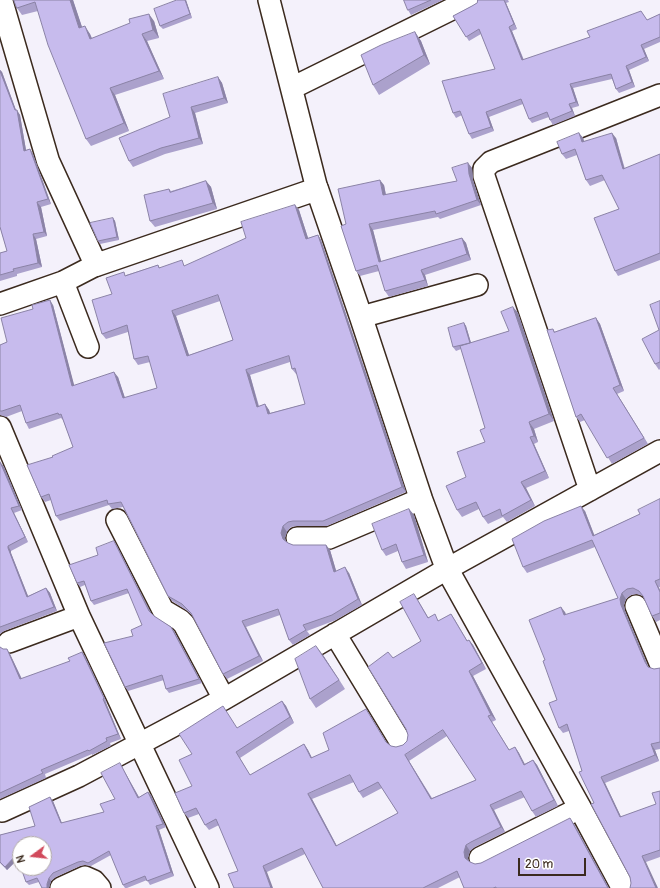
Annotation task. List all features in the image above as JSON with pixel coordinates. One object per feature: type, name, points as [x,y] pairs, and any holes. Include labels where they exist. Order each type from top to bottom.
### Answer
[{"type":"street","points":[[1,0],[48,161],[96,265]]},
{"type":"street","points":[[269,0],[317,189],[421,500],[446,570],[580,808],[623,888]]},
{"type":"street","points":[[292,88],[470,0]]},
{"type":"street","points":[[590,490],[484,176],[484,169],[491,162],[659,99]]},
{"type":"street","points":[[0,304],[63,282],[96,265],[317,189]]},
{"type":"street","points":[[63,282],[88,347]]},
{"type":"street","points":[[361,317],[476,285]]},
{"type":"street","points":[[0,427],[79,616],[208,888]]},
{"type":"street","points":[[2,811],[79,776],[224,699],[446,570],[660,451]]},
{"type":"street","points":[[297,538],[329,538],[421,500]]},
{"type":"street","points":[[117,520],[163,610],[184,624],[224,699]]},
{"type":"street","points":[[636,606],[660,663]]},
{"type":"street","points":[[9,642],[79,616]]},
{"type":"street","points":[[336,634],[400,741]]},
{"type":"street","points":[[480,858],[580,808]]},
{"type":"street","points":[[61,888],[85,877],[94,881],[100,888]]},
{"type":"building","points":[[14,0],[70,0],[79,28],[85,26],[90,39],[130,23],[129,19],[149,14],[153,30],[142,34],[159,71],[110,88],[124,123],[86,139],[48,45],[35,2],[17,8]]},
{"type":"building","points":[[177,0],[185,0],[190,14],[160,26],[154,9]]},
{"type":"building","points":[[404,0],[431,0],[408,10]]},
{"type":"building","points":[[478,0],[504,0],[514,24],[509,27],[522,60],[590,37],[587,31],[641,11],[647,20],[660,14],[660,37],[641,45],[646,57],[626,66],[632,82],[616,89],[611,74],[570,84],[576,102],[569,104],[572,111],[550,120],[547,112],[529,119],[521,99],[486,112],[491,127],[469,134],[460,111],[453,113],[442,81],[495,69],[479,29],[466,37],[453,16],[477,3]]},
{"type":"building","points":[[415,32],[424,55],[373,85],[361,55],[381,45]]},
{"type":"building","points":[[0,71],[15,110],[17,110],[24,151],[30,149],[48,199],[37,202],[44,232],[33,234],[38,263],[13,269],[14,271],[0,275],[0,253],[7,251],[0,227]]},
{"type":"building","points":[[218,77],[224,98],[191,107],[199,138],[161,148],[129,161],[119,138],[170,117],[163,94]]},
{"type":"building","points":[[579,133],[582,142],[612,133],[623,169],[660,154],[660,253],[615,271],[594,218],[619,209],[602,175],[586,180],[575,149],[562,154],[557,142]]},
{"type":"building","points":[[468,163],[469,174],[477,200],[436,214],[435,211],[369,224],[379,262],[462,238],[467,254],[421,270],[425,280],[385,291],[377,265],[356,271],[341,226],[346,224],[338,189],[380,180],[383,195],[457,181],[452,168]]},
{"type":"building","points":[[206,181],[213,203],[150,221],[144,195],[169,189],[170,192]]},
{"type":"building","points":[[295,205],[306,239],[318,235],[402,487],[323,521],[293,521],[288,522],[283,526],[281,533],[283,539],[288,543],[293,545],[326,545],[334,572],[345,567],[358,599],[332,615],[303,625],[306,630],[289,640],[278,609],[242,621],[259,656],[223,674],[191,613],[182,604],[168,596],[121,502],[108,504],[107,500],[56,516],[49,494],[41,497],[27,465],[53,457],[52,456],[73,447],[61,414],[59,415],[58,413],[26,423],[20,405],[0,411],[0,345],[7,342],[1,318],[33,309],[32,305],[50,300],[72,386],[114,372],[123,398],[157,388],[148,356],[134,359],[127,325],[102,334],[92,300],[112,294],[106,278],[124,272],[125,276],[158,265],[159,268],[182,260],[184,266],[246,238],[241,222]],"holes":[[[218,295],[233,340],[187,356],[172,311]],[[289,356],[292,369],[295,368],[305,404],[268,414],[265,404],[257,407],[246,370]]]},
{"type":"building","points":[[113,218],[117,237],[98,241],[90,223]]},
{"type":"building","points":[[660,301],[660,362],[655,364],[642,339],[659,330],[650,305]]},
{"type":"building","points":[[513,307],[549,414],[529,422],[534,436],[530,437],[545,471],[521,482],[531,500],[502,516],[500,509],[483,517],[476,502],[457,510],[446,486],[466,477],[457,452],[485,442],[480,430],[485,428],[460,346],[509,331],[501,312]]},
{"type":"building","points":[[596,318],[620,385],[613,388],[644,438],[607,458],[581,414],[576,417],[547,330],[553,329],[554,332]]},
{"type":"building","points":[[464,323],[470,343],[453,347],[448,328]]},
{"type":"building","points":[[0,462],[19,506],[11,508],[25,537],[8,546],[8,548],[27,597],[46,588],[54,607],[0,627]]},
{"type":"building","points":[[660,499],[660,579],[655,581],[660,592],[660,613],[652,616],[643,596],[639,591],[633,588],[627,589],[622,593],[620,599],[621,605],[645,662],[648,667],[654,669],[660,668],[660,742],[651,744],[655,755],[601,777],[620,817],[656,804],[652,793],[660,791],[660,850],[642,856],[656,888],[630,888],[630,877],[591,804],[594,803],[579,772],[582,771],[567,724],[559,728],[549,703],[557,700],[543,661],[545,660],[529,620],[561,607],[564,615],[618,598],[592,540],[523,567],[512,539],[544,521],[581,506],[593,536],[640,514],[638,510]]},
{"type":"building","points":[[409,509],[424,555],[402,562],[396,544],[382,550],[372,524]]},
{"type":"building","points":[[114,541],[149,611],[171,627],[199,679],[166,689],[162,675],[125,687],[104,643],[133,636],[131,630],[142,625],[127,589],[91,601],[84,581],[77,583],[69,565],[98,555],[96,548]]},
{"type":"building","points":[[414,594],[428,618],[435,614],[438,621],[451,614],[467,641],[469,640],[482,663],[469,671],[491,715],[488,716],[509,750],[515,747],[524,765],[533,760],[554,800],[532,811],[521,791],[490,805],[501,827],[466,845],[464,852],[465,858],[475,864],[481,863],[570,818],[608,888],[464,888],[457,871],[423,888],[323,888],[302,848],[263,866],[271,888],[234,888],[228,874],[238,871],[216,819],[205,825],[196,808],[184,813],[175,793],[192,786],[179,760],[192,754],[179,734],[223,706],[237,728],[282,701],[290,717],[236,752],[250,775],[304,744],[311,758],[329,750],[323,733],[366,709],[386,742],[391,746],[396,747],[403,745],[407,741],[408,735],[406,729],[368,667],[388,652],[393,658],[421,641],[400,602]],"holes":[[[443,730],[476,780],[431,799],[405,755]],[[350,775],[359,792],[378,782],[398,813],[336,846],[308,794]]]},
{"type":"building","points":[[316,646],[339,680],[310,699],[295,659]]},
{"type":"building","points":[[0,647],[7,649],[20,679],[70,661],[68,658],[82,652],[104,698],[103,699],[118,734],[106,738],[107,741],[89,751],[88,750],[41,770],[43,773],[0,793]]},
{"type":"building","points":[[120,763],[138,798],[148,792],[163,824],[156,826],[171,872],[147,881],[145,876],[123,885],[109,851],[88,863],[83,861],[78,862],[52,874],[52,836],[12,836],[12,859],[5,867],[0,862],[0,835],[35,826],[29,807],[50,797],[61,823],[104,812],[100,804],[115,799],[101,773]]},
{"type":"building","points":[[24,876],[51,876],[47,888],[42,888],[37,878],[26,882]]}]
